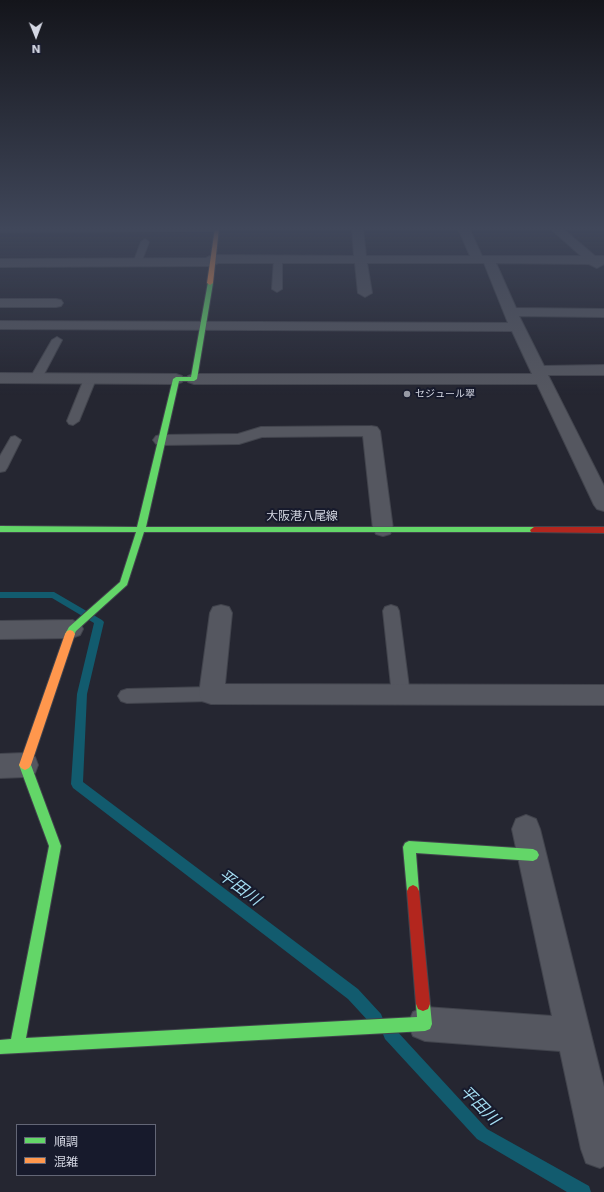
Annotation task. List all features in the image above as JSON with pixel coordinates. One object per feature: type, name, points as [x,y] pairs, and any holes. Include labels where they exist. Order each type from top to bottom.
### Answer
[{"type":"street","points":[[194,379],[204,325],[209,284]]},
{"type":"street","points":[[364,284],[365,293]]},
{"type":"street","points":[[495,284],[604,505]]},
{"type":"street","points":[[0,303],[56,303]]},
{"type":"street","points":[[0,325],[204,325],[514,320],[604,313]]},
{"type":"street","points":[[0,378],[194,379],[540,375],[604,370]]},
{"type":"street","points":[[17,1046],[55,846],[13,765],[76,625],[124,583],[141,529],[176,379]]},
{"type":"street","points":[[162,440],[240,439],[261,432],[371,431],[383,529]]},
{"type":"street","name":"大阪港八尾線","points":[[0,529],[604,530]]},
{"type":"street","points":[[221,613],[211,694],[604,695]]},
{"type":"street","points":[[0,630],[76,625]]},
{"type":"street","points":[[415,1024],[409,847],[530,842],[600,1149]]},
{"type":"street","points":[[0,1047],[415,1024],[574,1035]]},
{"type":"lane","points":[[277,284],[277,289]]},
{"type":"lane","points":[[36,378],[57,340]]},
{"type":"lane","points":[[73,421],[90,379]]},
{"type":"lane","points":[[0,468],[14,440]]},
{"type":"lane","points":[[391,611],[401,695]]},
{"type":"lane","points":[[127,696],[211,694]]},
{"type":"waterway","name":"平田川","points":[[0,595],[54,595],[99,622],[82,694],[77,784],[353,994],[376,1019]]},
{"type":"waterway","name":"平田川","points":[[390,1034],[482,1134],[583,1192]]},
{"type":"traffic: fast","points":[[70,634],[72,629],[124,583],[141,529],[176,379],[194,379],[210,284]]},
{"type":"traffic: fast","points":[[0,529],[534,530]]},
{"type":"traffic: fast","points":[[17,1046],[55,846],[25,765]]},
{"type":"traffic: fast","points":[[413,891],[409,847],[533,855]]},
{"type":"traffic: fast","points":[[0,1047],[425,1024],[423,1004]]},
{"type":"traffic: slow","points":[[25,765],[70,634]]},
{"type":"traffic: jam","points":[[534,530],[604,530]]},
{"type":"traffic: jam","points":[[413,891],[423,1004]]},
{"type":"place","name":"セジュール翠","points":[[407,394]]}]
